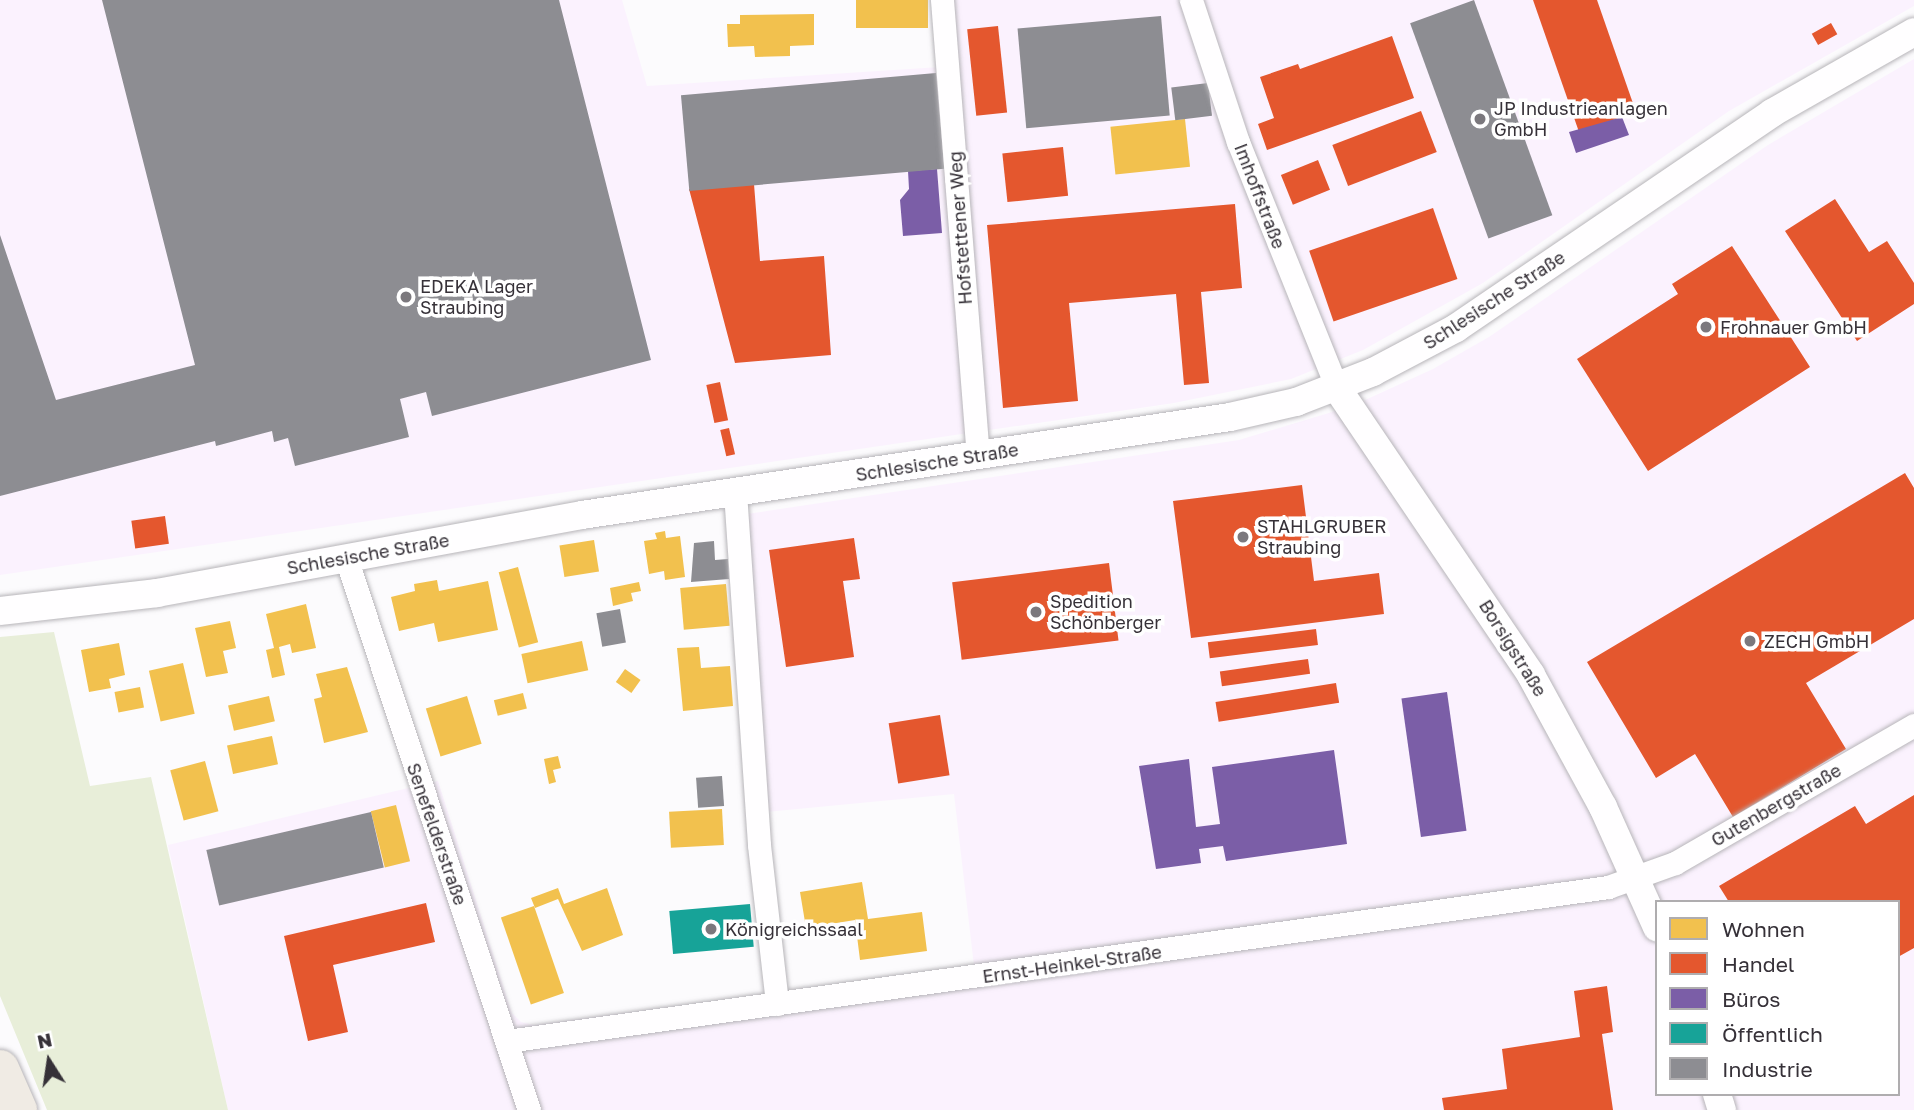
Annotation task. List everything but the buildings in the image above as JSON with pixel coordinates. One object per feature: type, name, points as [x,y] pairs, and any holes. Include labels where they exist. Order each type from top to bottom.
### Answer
[{"type":"highway","points":[[0,1069],[18,1110]]},
{"type":"street","name":"Hofstettener Weg","points":[[942,0],[978,456]]},
{"type":"street","name":"Imhoffstraße","points":[[1191,0],[1238,142],[1337,388]]},
{"type":"street","name":"Schlesische Straße","points":[[0,611],[158,593],[735,492],[1264,411],[1337,388],[1456,328],[1760,120],[1914,32]]},
{"type":"street","name":"Borsigstraße","points":[[1337,388],[1531,675],[1636,877],[1655,922]]},
{"type":"street","points":[[735,492],[759,845],[777,1004]]},
{"type":"street","name":"Senefelderstraße","points":[[346,558],[529,1110]]},
{"type":"street","name":"Gutenbergstraße","points":[[1636,877],[1675,863],[1914,725]]},
{"type":"street","name":"Ernst-Heinkel-Straße","points":[[507,1041],[1468,908],[1608,887],[1636,877]]},
{"type":"shaded area","points":[[0,0],[622,0],[647,86],[956,66],[952,0],[1914,0],[1914,6],[1729,111],[1483,283],[1363,350],[1291,379],[1174,403],[0,575]]},
{"type":"shaded area","points":[[1914,59],[1914,1110],[228,1110],[168,845],[438,781],[512,1013],[521,1022],[534,1025],[974,966],[954,794],[766,812],[747,514],[1239,440],[1352,406],[1433,369],[1489,337],[1768,145]]},
{"type":"green space","points":[[54,632],[90,786],[151,777],[228,1110],[47,1110],[0,996],[0,637]]},
{"type":"place","name":"JP Industrieanlagen GmbH","points":[[1480,119]]},
{"type":"place","name":"EDEKA Lager Straubing","points":[[406,297]]},
{"type":"place","name":"Frohnauer GmbH","points":[[1706,327]]},
{"type":"place","name":"STAHLGRUBER Straubing","points":[[1243,537]]},
{"type":"place","name":"Spedition Schönberger","points":[[1036,612]]},
{"type":"place","name":"ZECH GmbH","points":[[1750,641]]},
{"type":"place","name":"Königreichssaal","points":[[711,929]]}]
